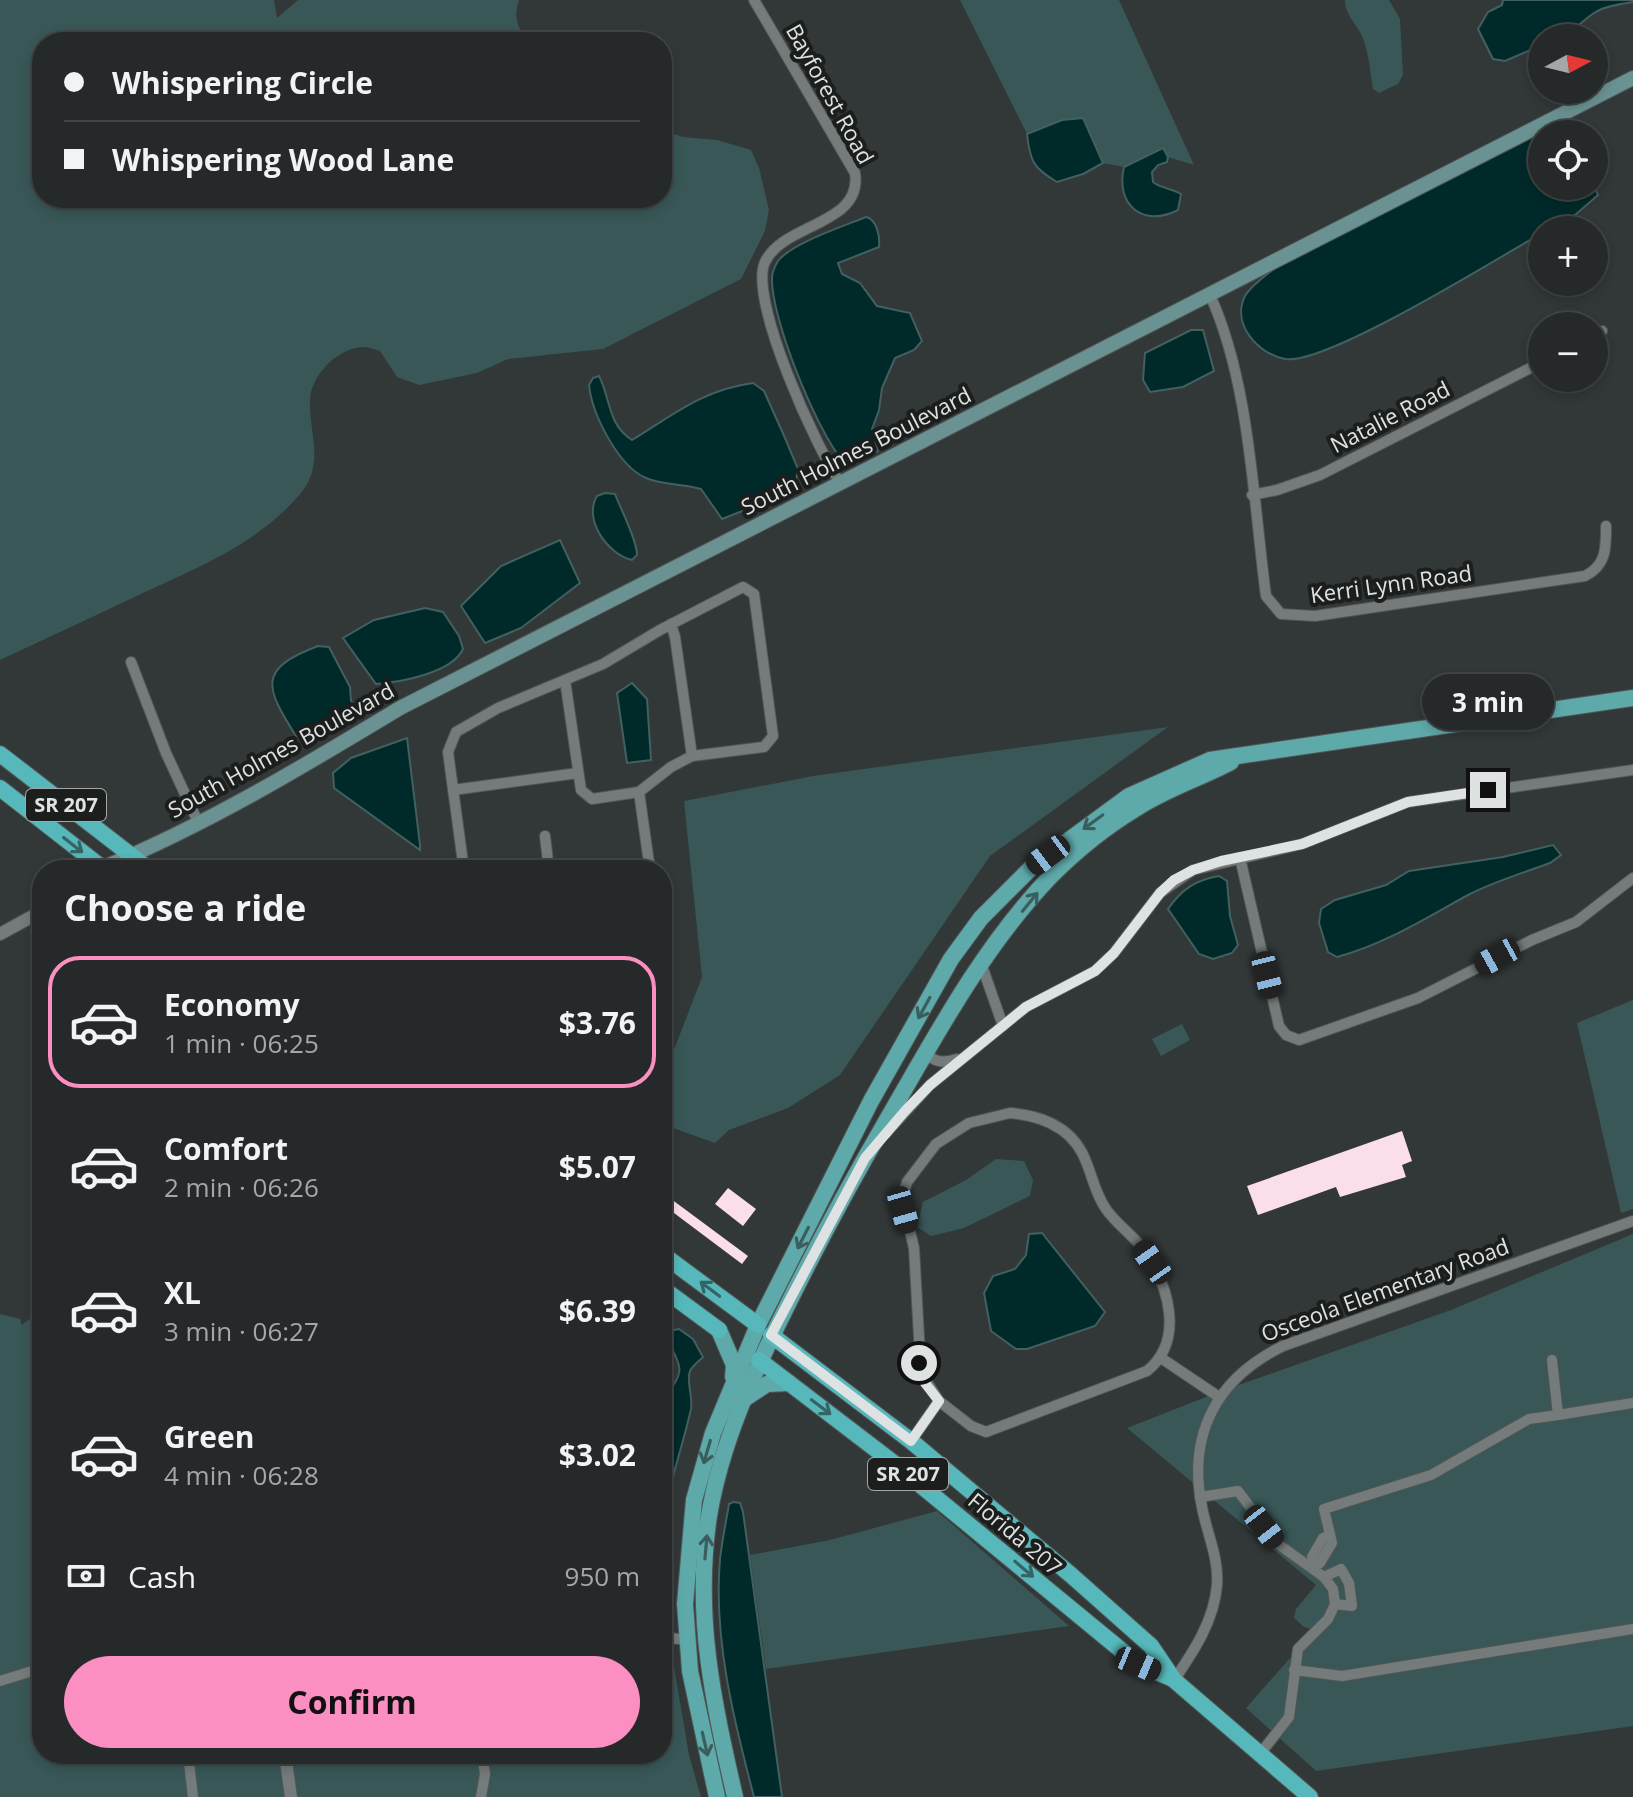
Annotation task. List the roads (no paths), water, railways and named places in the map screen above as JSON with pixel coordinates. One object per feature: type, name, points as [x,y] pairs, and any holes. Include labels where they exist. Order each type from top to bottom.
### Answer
[{"type":"highway","name":"SR 207","points":[[0,754],[136,860]]},
{"type":"highway","name":"SR 207","points":[[0,788],[91,860]]},
{"type":"highway","name":"SR 207","points":[[672,1261],[911,1441],[1003,1517],[1151,1646],[1174,1680],[1310,1797]]},
{"type":"highway","name":"SR 207","points":[[672,1295],[719,1330]]},
{"type":"highway","name":"Florida 207","points":[[752,1355],[906,1473],[1138,1664],[1174,1680]]},
{"type":"main road","name":"South Holmes Boulevard","points":[[122,860],[317,758],[400,708],[1633,78]]},
{"type":"main road","points":[[733,1379],[752,1355],[871,1101],[951,959],[981,918],[1031,868],[1129,796],[1210,760],[1633,698]]},
{"type":"main road","points":[[764,1330],[981,963],[1050,878],[1137,807],[1239,758]]},
{"type":"main road","points":[[964,941],[976,947],[981,963]]},
{"type":"main road","points":[[717,1797],[696,1703],[687,1640],[687,1571],[694,1500],[713,1433],[733,1379],[734,1365],[719,1330]]},
{"type":"main road","name":"SR 207","points":[[719,1330],[752,1355]]},
{"type":"main road","points":[[735,1797],[715,1712],[704,1640],[706,1545],[716,1484],[744,1399],[752,1355]]},
{"type":"main road","points":[[744,1399],[767,1384],[789,1383]]},
{"type":"main road","points":[[687,1640],[697,1645],[699,1650],[707,1707],[715,1712]]},
{"type":"street","name":"Bayforest Road","points":[[754,0],[855,173],[856,192],[847,204],[775,249],[766,261],[762,276],[768,310],[793,388],[821,453],[841,484]]},
{"type":"street","name":"Kerri Lynn Road","points":[[1210,295],[1220,318],[1238,387],[1266,596],[1275,610],[1288,616],[1315,616],[1585,576],[1599,567],[1604,557],[1606,526]]},
{"type":"street","name":"Natalie Road","points":[[1252,495],[1320,475],[1528,369]]},
{"type":"street","points":[[463,860],[448,752],[456,732],[498,708],[603,664],[743,587],[754,594],[773,736],[764,747],[692,756],[671,767],[639,792],[592,799],[581,790],[565,680]]},
{"type":"street","points":[[671,624],[692,756]]},
{"type":"street","points":[[131,662],[166,753],[198,822]]},
{"type":"street","points":[[865,1158],[930,1085],[1026,1007],[1095,971],[1114,953],[1160,893],[1174,880],[1193,870],[1302,844],[1408,802],[1633,770]]},
{"type":"street","points":[[453,790],[578,773]]},
{"type":"street","points":[[639,792],[648,860]]},
{"type":"street","points":[[545,836],[548,860]]},
{"type":"street","points":[[1240,858],[1279,1026],[1286,1035],[1299,1040],[1418,998],[1520,946],[1576,922],[1633,878]]},
{"type":"street","points":[[0,934],[32,916]]},
{"type":"street","points":[[981,963],[1003,1026]]},
{"type":"street","points":[[926,1053],[932,1059],[946,1063],[967,1056]]},
{"type":"street","points":[[996,1114],[1022,1114],[1047,1120],[1077,1143],[1100,1199],[1115,1221],[1142,1248],[1159,1276],[1170,1321],[1168,1344],[1161,1358],[1137,1377],[995,1431],[986,1432],[971,1426],[939,1401],[925,1383],[919,1363],[914,1248],[903,1210],[904,1192],[920,1162],[936,1144],[969,1123],[996,1114]]},
{"type":"street","name":"Osceola Elementary Road","points":[[1174,1680],[1205,1629],[1217,1587],[1216,1554],[1197,1475],[1201,1443],[1219,1397],[1253,1363],[1283,1346],[1633,1221]]},
{"type":"street","points":[[1161,1358],[1219,1397]]},
{"type":"street","points":[[1552,1360],[1558,1415]]},
{"type":"street","points":[[911,1441],[939,1401]]},
{"type":"street","points":[[1313,1566],[1312,1557],[1323,1538],[1330,1535],[1324,1509],[1431,1475],[1529,1419],[1633,1403]]},
{"type":"street","points":[[1200,1497],[1238,1491],[1278,1544],[1313,1566],[1333,1589],[1335,1604],[1328,1619],[1298,1649],[1289,1717],[1260,1754]]},
{"type":"street","points":[[1324,1577],[1341,1569],[1349,1583],[1352,1606],[1335,1604]]},
{"type":"street","points":[[1294,1670],[1342,1676],[1633,1629]]},
{"type":"street","points":[[672,1638],[687,1640]]},
{"type":"street","points":[[0,1681],[32,1671]]},
{"type":"street","points":[[189,1764],[193,1797]]},
{"type":"street","points":[[286,1764],[291,1797]]},
{"type":"street","points":[[481,1797],[484,1764]]}]
